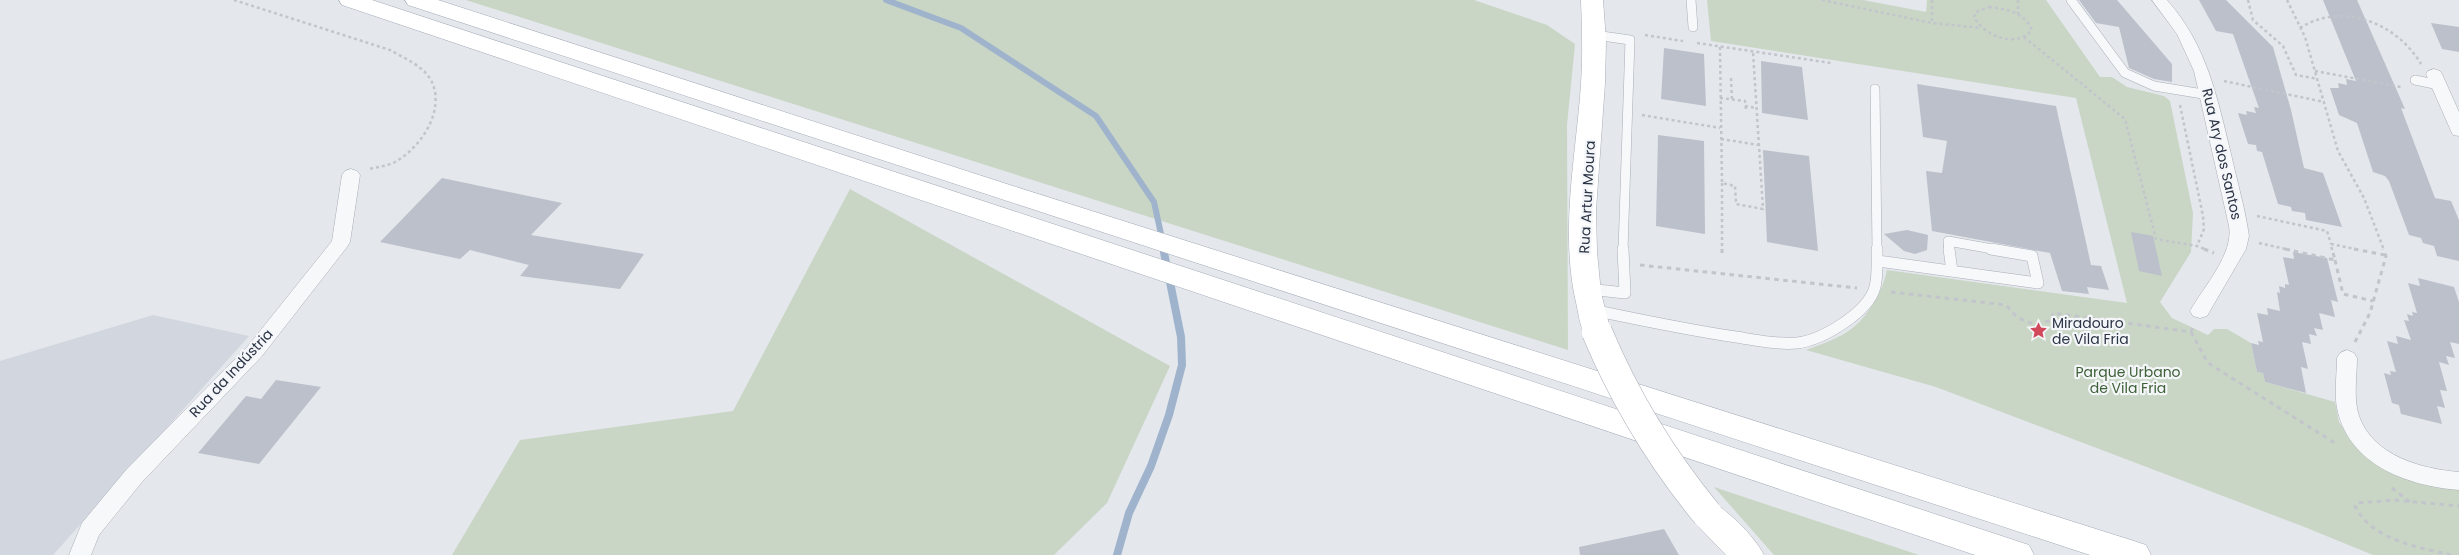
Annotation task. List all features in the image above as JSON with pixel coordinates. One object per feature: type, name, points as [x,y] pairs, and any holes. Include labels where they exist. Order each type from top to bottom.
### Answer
[{"type":"main road","points":[[350,0],[2017,555]]},
{"type":"main road","points":[[416,0],[1023,198],[2134,555]]},
{"type":"main road","name":"Rua Artur Moura","points":[[1592,0],[1595,35],[1583,235],[1591,310],[1621,389],[1636,416],[1675,475],[1707,514],[1747,555]]},
{"type":"street","name":"Rua Ary dos Santos","points":[[2159,0],[2174,15],[2190,39],[2204,77],[2236,212],[2240,238],[2230,261],[2200,311]]},
{"type":"street","points":[[2439,84],[2459,131]]},
{"type":"street","name":"Rua da Indústria","points":[[80,555],[90,530],[134,476],[254,351],[341,242],[351,175]]},
{"type":"street","points":[[2347,358],[2349,417],[2358,435],[2367,446],[2397,466],[2420,475],[2459,481]]},
{"type":"lane","points":[[1691,0],[1693,27]]},
{"type":"lane","points":[[2070,0],[2131,78],[2146,84],[2210,99]]},
{"type":"lane","points":[[1591,310],[1624,293],[1623,263],[1630,40],[1595,35]]},
{"type":"lane","points":[[2415,80],[2439,84]]},
{"type":"lane","points":[[1591,310],[1697,331],[1774,342],[1798,343],[1813,340],[1832,331],[1863,304],[1874,290],[1878,261],[1875,89]]},
{"type":"lane","points":[[1878,261],[2038,283],[2032,256],[1948,241],[1952,271]]},
{"type":"path","points":[[234,0],[294,21],[382,45],[422,70],[432,84],[438,95],[439,105],[428,128],[414,144],[395,162],[351,175]]},
{"type":"path","points":[[1822,0],[1932,23],[1980,28],[2007,38],[2024,38],[2032,30],[2026,19],[2018,14],[1999,8],[1982,9],[1974,17],[1980,28]]},
{"type":"path","points":[[1932,0],[1932,23]]},
{"type":"path","points":[[2018,0],[2018,14]]},
{"type":"path","points":[[2248,0],[2252,20],[2283,46],[2296,75],[2318,79]]},
{"type":"path","points":[[2288,0],[2318,79],[2338,151],[2364,198],[2386,256],[2370,313],[2347,358]]},
{"type":"path","points":[[2300,28],[2314,20],[2331,15],[2367,21],[2397,35],[2415,51],[2422,66],[2439,84]]},
{"type":"path","points":[[1630,40],[1644,35],[1831,63]]},
{"type":"path","points":[[2024,38],[2126,119],[2156,239],[2197,246],[2230,261]]},
{"type":"path","points":[[1720,47],[1722,253]]},
{"type":"path","points":[[1722,183],[1736,186],[1736,204],[1763,209],[1753,52]]},
{"type":"path","points":[[2315,71],[2439,84]]},
{"type":"path","points":[[2204,77],[2324,102]]},
{"type":"path","points":[[1731,78],[1732,99]]},
{"type":"path","points":[[1720,98],[1745,102],[1745,108],[1756,108]]},
{"type":"path","points":[[2197,246],[2204,229],[2203,216],[2179,98],[2210,99]]},
{"type":"path","points":[[1628,113],[1720,128]]},
{"type":"path","points":[[1721,139],[1758,145]]},
{"type":"path","points":[[2236,212],[2327,232],[2336,260],[2343,294],[2373,301]]},
{"type":"path","points":[[2240,238],[2336,260]]},
{"type":"path","points":[[2331,244],[2386,256]]},
{"type":"path","points":[[1623,263],[2006,305],[2012,314],[2023,321],[2037,324],[2046,324],[2052,320],[2054,313],[2191,332]]},
{"type":"path","points":[[2191,332],[2200,311]]},
{"type":"path","points":[[2191,332],[2208,363],[2328,437],[2342,448]]},
{"type":"path","points":[[2387,484],[2410,502]]},
{"type":"path","points":[[2452,555],[2414,545],[2382,532],[2360,516],[2355,506],[2364,500],[2459,506]]},
{"type":"shaded area","points":[[153,315],[249,336],[53,555],[0,555],[0,361]]},
{"type":"green space","points":[[466,0],[1474,0],[1547,25],[1575,44],[1567,125],[1568,350]]},
{"type":"green space","name":"Parque Urbano de Vila Fria","points":[[1707,0],[1863,0],[1926,12],[1927,0],[2046,0],[2100,77],[2112,77],[2127,87],[2164,96],[2170,101],[2193,213],[2191,252],[2160,302],[2172,318],[2208,335],[2214,329],[2227,329],[2251,343],[2257,372],[2263,373],[2265,382],[2335,402],[2339,422],[2355,445],[2459,489],[2459,555],[2373,555],[2302,526],[1936,387],[1806,350],[1842,335],[1858,323],[1877,298],[1887,270],[2127,303],[2076,98],[1711,41]]},
{"type":"green space","points":[[850,189],[1170,366],[1107,503],[1054,555],[452,555],[520,440],[733,411]]},
{"type":"green space","points":[[1714,487],[1919,555],[1774,555]]},
{"type":"building","points":[[2079,0],[2117,0],[2172,64],[2172,82],[2154,79],[2129,68],[2119,27],[2096,23]]},
{"type":"building","points":[[2199,0],[2226,0],[2273,47],[2291,110],[2304,168],[2323,173],[2342,227],[2306,220],[2305,213],[2292,211],[2291,207],[2278,204],[2262,152],[2257,151],[2256,145],[2248,144],[2238,113],[2247,115],[2246,111],[2256,113],[2254,107],[2259,108],[2233,34],[2216,31]]},
{"type":"building","points":[[2323,0],[2357,0],[2405,109],[2401,108],[2435,198],[2451,201],[2459,220],[2459,261],[2437,256],[2434,246],[2423,243],[2421,238],[2409,235],[2389,181],[2385,176],[2373,172],[2357,123],[2339,115],[2330,88],[2339,88],[2338,83],[2347,85],[2346,79],[2356,81]]},
{"type":"building","points":[[2431,23],[2459,27],[2459,52],[2442,49]]},
{"type":"building","points":[[1664,48],[1704,54],[1706,106],[1661,99]]},
{"type":"building","points":[[1761,61],[1802,67],[1808,120],[1762,113]]},
{"type":"building","points":[[1917,84],[2056,106],[2091,265],[2101,266],[2109,290],[2087,287],[2089,294],[2062,291],[2050,253],[1932,231],[1926,171],[1942,173],[1947,141],[1923,137]]},
{"type":"building","points":[[1658,135],[1704,141],[1705,234],[1656,226]]},
{"type":"building","points":[[1763,150],[1809,156],[1818,251],[1767,242]]},
{"type":"building","points":[[442,178],[562,203],[531,235],[644,254],[620,289],[520,276],[529,265],[470,250],[460,259],[380,242]]},
{"type":"building","points":[[1907,230],[1928,235],[1927,250],[1915,254],[1904,251],[1884,234]]},
{"type":"building","points":[[2131,232],[2153,236],[2162,276],[2139,271]]},
{"type":"building","points":[[2293,252],[2327,258],[2338,302],[2331,300],[2335,317],[2319,313],[2323,330],[2314,328],[2317,336],[2309,334],[2311,344],[2302,342],[2308,369],[2301,367],[2306,393],[2265,382],[2263,373],[2257,372],[2251,343],[2259,345],[2258,341],[2263,342],[2257,313],[2268,315],[2267,308],[2280,311],[2277,292],[2280,293],[2279,286],[2285,288],[2285,284],[2289,285],[2283,257],[2294,259]]},
{"type":"building","points":[[2418,278],[2454,287],[2459,302],[2459,344],[2450,342],[2455,358],[2446,356],[2449,365],[2439,362],[2447,391],[2440,390],[2445,408],[2437,406],[2442,424],[2401,414],[2399,405],[2392,403],[2384,373],[2391,375],[2390,371],[2396,372],[2387,341],[2398,344],[2396,336],[2411,340],[2404,320],[2409,321],[2407,314],[2413,316],[2412,312],[2417,313],[2408,283],[2420,286]]},
{"type":"building","points":[[276,380],[321,387],[259,464],[198,453],[246,396],[261,399]]},
{"type":"building","points":[[1664,529],[1679,555],[1580,555],[1579,547]]},
{"type":"waterway","points":[[886,0],[961,28],[1096,116],[1154,202],[1161,234]]},
{"type":"waterway","points":[[1164,252],[1166,263]]},
{"type":"waterway","points":[[1117,555],[1129,513],[1151,466],[1169,415],[1182,365],[1181,337],[1170,282]]},
{"type":"place","name":"Miradouro de Vila Fria","points":[[2038,331]]}]
